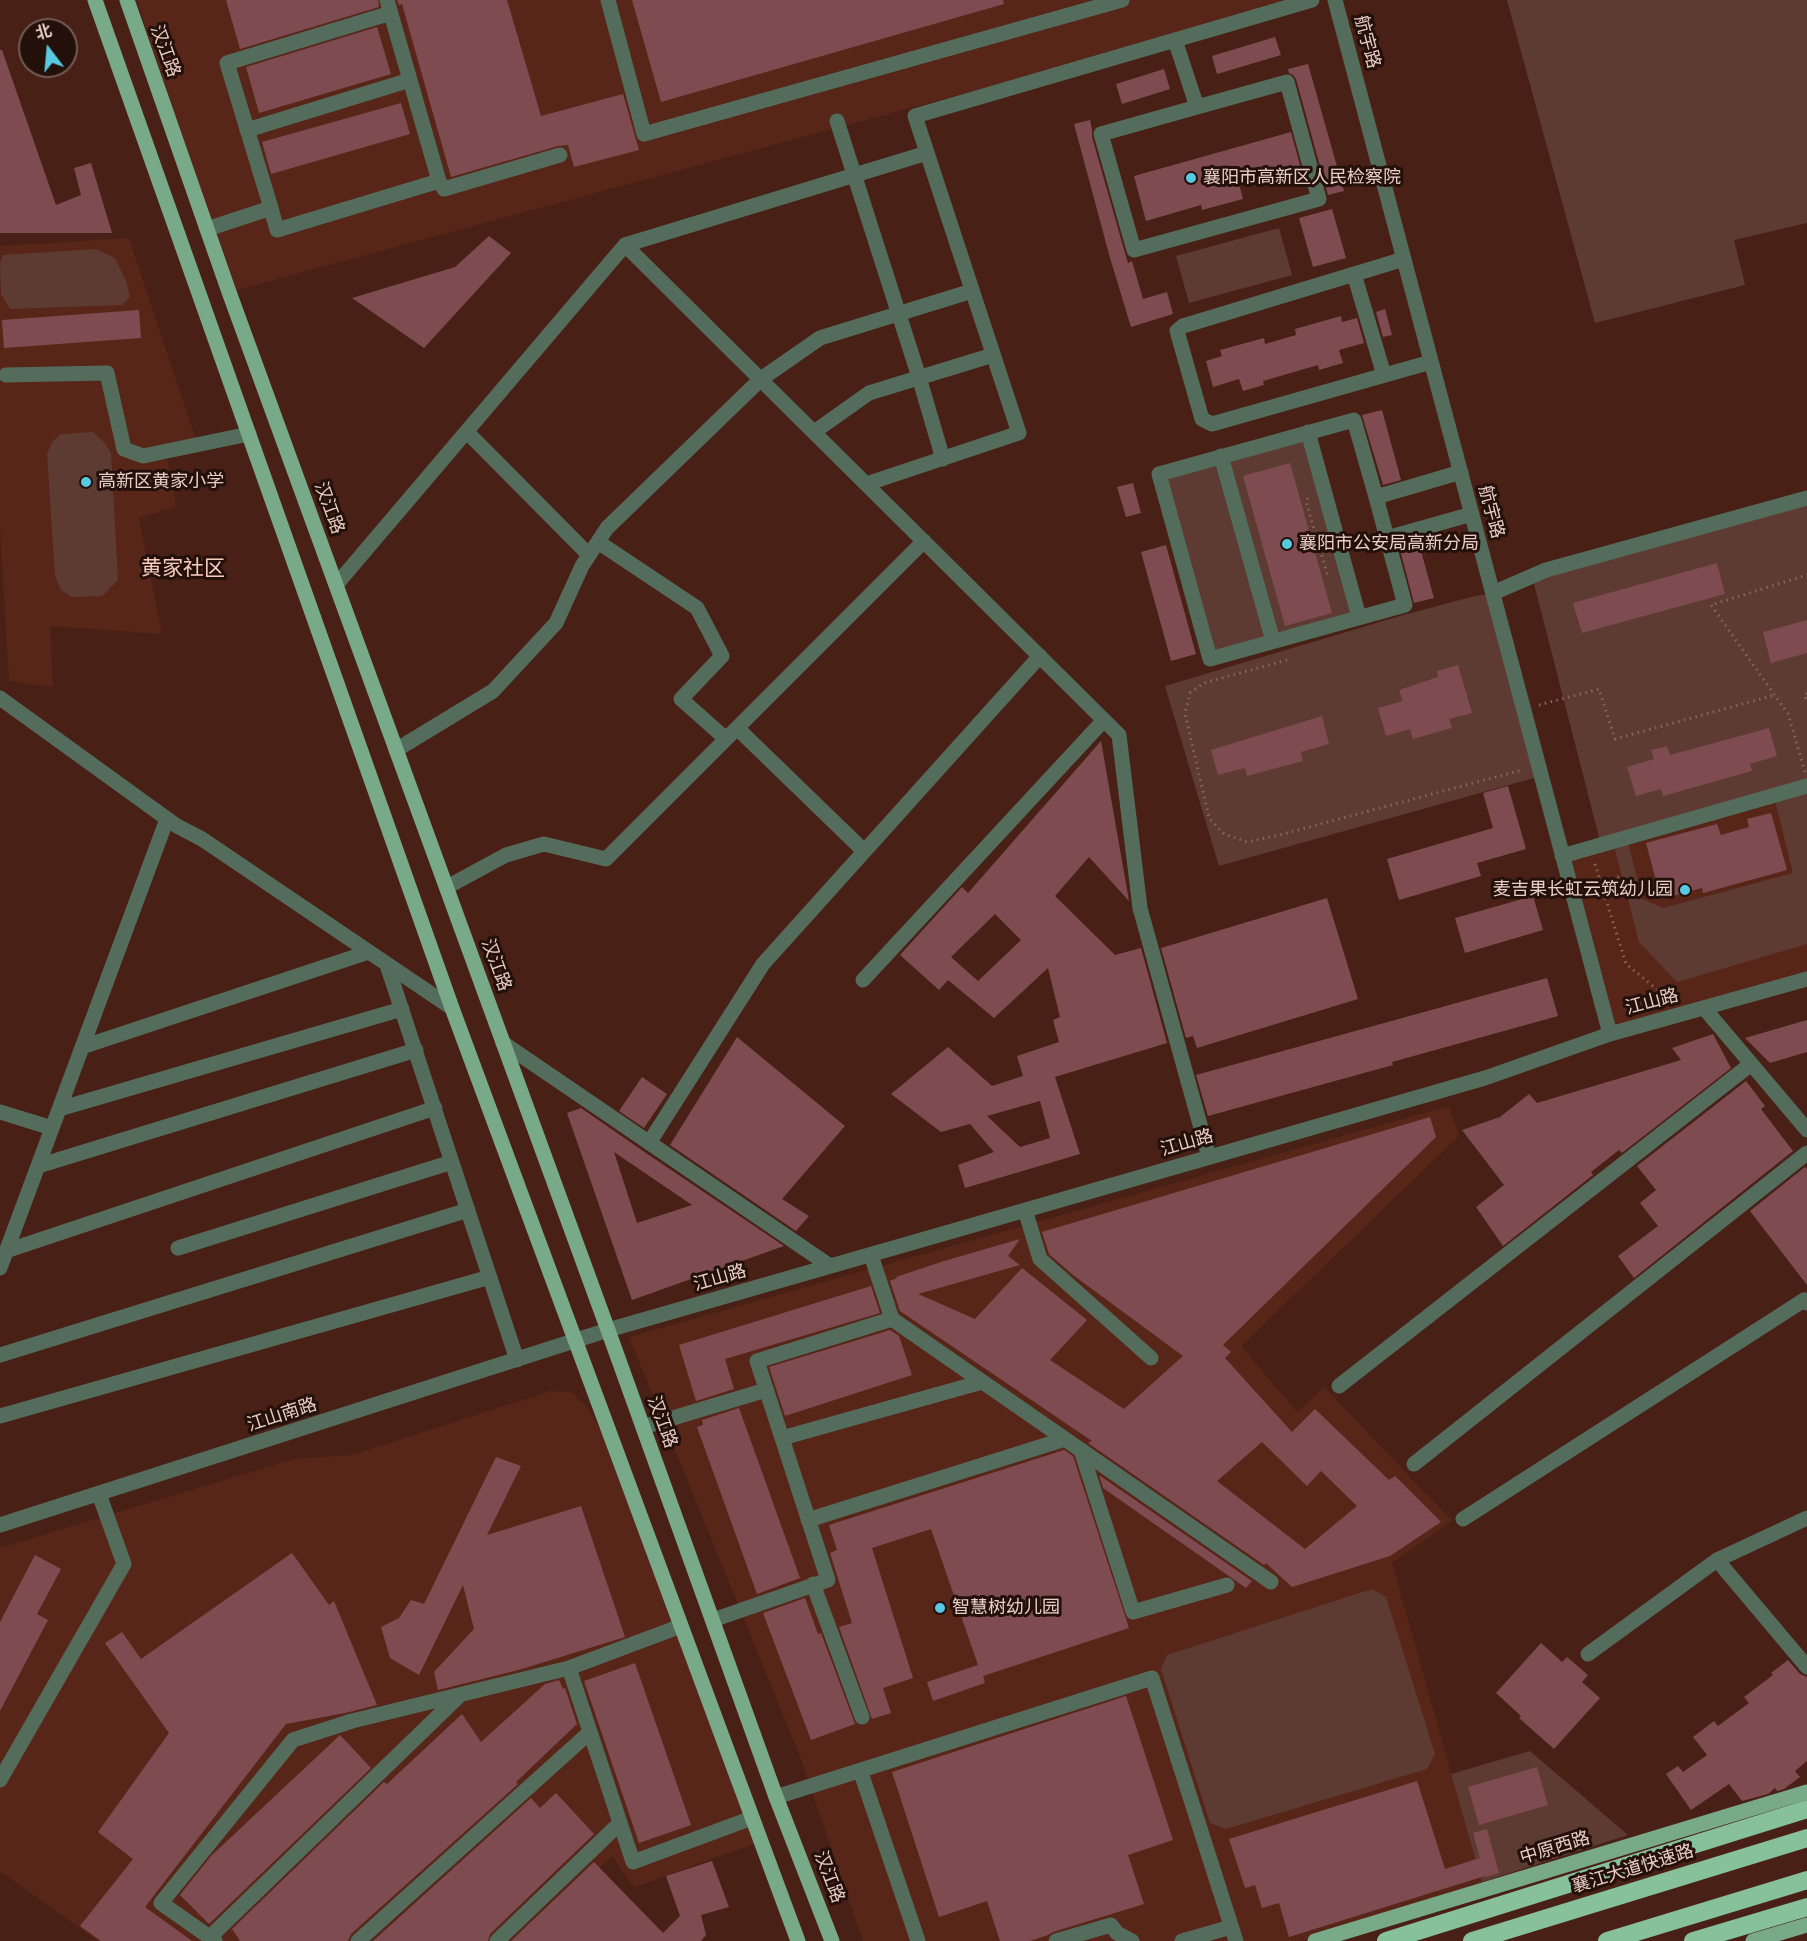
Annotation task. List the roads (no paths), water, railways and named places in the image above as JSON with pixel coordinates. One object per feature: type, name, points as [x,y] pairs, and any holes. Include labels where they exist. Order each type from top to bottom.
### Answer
[{"type":"highway","points":[[1386,1941],[1807,1809]]},
{"type":"highway","name":"襄江大道快速路","points":[[1472,1941],[1807,1838]]},
{"type":"highway","points":[[1607,1941],[1807,1880]]},
{"type":"highway","points":[[1693,1941],[1807,1907]]},
{"type":"main road","points":[[95,0],[452,1008],[798,1941]]},
{"type":"main road","name":"汉江路","points":[[127,0],[207,229],[776,1797],[832,1941]]},
{"type":"main road","name":"中原西路","points":[[1315,1941],[1807,1792]]},
{"type":"main road","points":[[1753,1941],[1807,1925]]},
{"type":"street","points":[[608,0],[644,134],[1122,0]]},
{"type":"street","points":[[866,484],[1019,434],[915,116],[1312,0]]},
{"type":"street","name":"航宇路","points":[[1335,0],[1610,1034]]},
{"type":"street","points":[[439,181],[277,230],[227,63],[389,6],[439,181],[444,189],[560,155]]},
{"type":"street","points":[[1176,40],[1197,107]]},
{"type":"street","points":[[247,130],[410,80]]},
{"type":"street","points":[[1287,82],[1319,198],[1134,250],[1101,134],[1197,107],[1287,82]]},
{"type":"street","points":[[837,121],[943,459]]},
{"type":"street","points":[[336,585],[626,245],[927,153]]},
{"type":"street","points":[[207,229],[270,208]]},
{"type":"street","points":[[626,245],[1119,735],[1140,908],[1209,1157]]},
{"type":"street","points":[[1404,259],[1183,326],[1177,331],[1202,418],[1212,424],[1431,362]]},
{"type":"street","points":[[1354,274],[1384,375]]},
{"type":"street","points":[[396,750],[493,691],[556,623],[582,566],[607,528],[761,379],[819,338],[972,291]]},
{"type":"street","points":[[814,432],[869,393],[993,355]]},
{"type":"street","points":[[6,375],[107,374],[124,449],[142,456],[249,434]]},
{"type":"street","points":[[1354,420],[1405,605],[1210,659],[1159,474],[1308,432],[1354,420]]},
{"type":"street","points":[[467,432],[593,549],[697,608],[722,656],[681,699],[731,734],[864,851]]},
{"type":"street","points":[[1308,432],[1359,617]]},
{"type":"street","points":[[1221,456],[1273,641]]},
{"type":"street","points":[[1376,497],[1461,472]]},
{"type":"street","points":[[1493,593],[1546,570],[1807,498]]},
{"type":"street","points":[[1387,538],[1472,514]]},
{"type":"street","points":[[447,887],[506,855],[544,844],[606,859],[924,541]]},
{"type":"street","points":[[649,1143],[763,964],[1040,656]]},
{"type":"street","points":[[0,698],[177,826],[202,839],[452,1008]]},
{"type":"street","points":[[863,980],[1104,720]]},
{"type":"street","points":[[1562,856],[1807,786]]},
{"type":"street","points":[[0,1268],[167,819]]},
{"type":"street","points":[[82,1047],[369,952]]},
{"type":"street","points":[[387,964],[517,1360]]},
{"type":"street","name":"江山路","points":[[576,1341],[1485,1078],[1610,1034],[1807,979]]},
{"type":"street","points":[[1704,1008],[1807,1130]]},
{"type":"street","points":[[59,1109],[402,1009]]},
{"type":"street","points":[[503,1043],[830,1266]]},
{"type":"street","points":[[38,1166],[416,1050]]},
{"type":"street","points":[[1339,1386],[1751,1064]]},
{"type":"street","points":[[6,1251],[435,1108]]},
{"type":"street","points":[[0,1112],[52,1128]]},
{"type":"street","points":[[1413,1464],[1807,1154]]},
{"type":"street","points":[[178,1248],[452,1162]]},
{"type":"street","points":[[0,1355],[468,1210]]},
{"type":"street","points":[[1025,1210],[1040,1258],[1152,1359]]},
{"type":"street","points":[[871,1255],[892,1319],[1271,1582]]},
{"type":"street","points":[[0,1416],[490,1277]]},
{"type":"street","points":[[1463,1519],[1804,1299],[1807,1303]]},
{"type":"street","points":[[713,1620],[828,1580],[757,1361],[892,1319]]},
{"type":"street","name":"江山南路","points":[[0,1525],[576,1341]]},
{"type":"street","points":[[782,1438],[982,1382]]},
{"type":"street","points":[[643,1427],[766,1390]]},
{"type":"street","points":[[808,1520],[1065,1439]]},
{"type":"street","points":[[1081,1450],[1133,1612],[1227,1585]]},
{"type":"street","points":[[0,1780],[124,1564],[99,1494]]},
{"type":"street","points":[[1588,1654],[1718,1560],[1807,1518]]},
{"type":"street","points":[[1718,1560],[1807,1667]]},
{"type":"street","points":[[813,1584],[862,1717]]},
{"type":"street","points":[[460,1695],[213,1939],[161,1903],[293,1740],[352,1721],[569,1668],[681,1626]]},
{"type":"street","points":[[569,1668],[633,1862],[752,1818]]},
{"type":"street","points":[[776,1797],[1152,1678],[1233,1934],[1182,1941]]},
{"type":"street","points":[[358,1941],[590,1731]]},
{"type":"street","points":[[860,1770],[918,1941]]},
{"type":"street","points":[[497,1941],[620,1823]]},
{"type":"street","points":[[1056,1941],[1111,1925],[1118,1933],[1132,1941]]},
{"type":"place","name":"襄阳市高新区人民检察院","points":[[1191,178]]},
{"type":"place","name":"高新区黄家小学","points":[[86,482]]},
{"type":"place","name":"襄阳市公安局高新分局","points":[[1287,544]]},
{"type":"place","name":"麦吉果长虹云筑幼儿园","points":[[1685,890]]},
{"type":"place","name":"智慧树幼儿园","points":[[940,1608]]},
{"type":"district","name":"黄家社区","points":[[183,569]]}]
